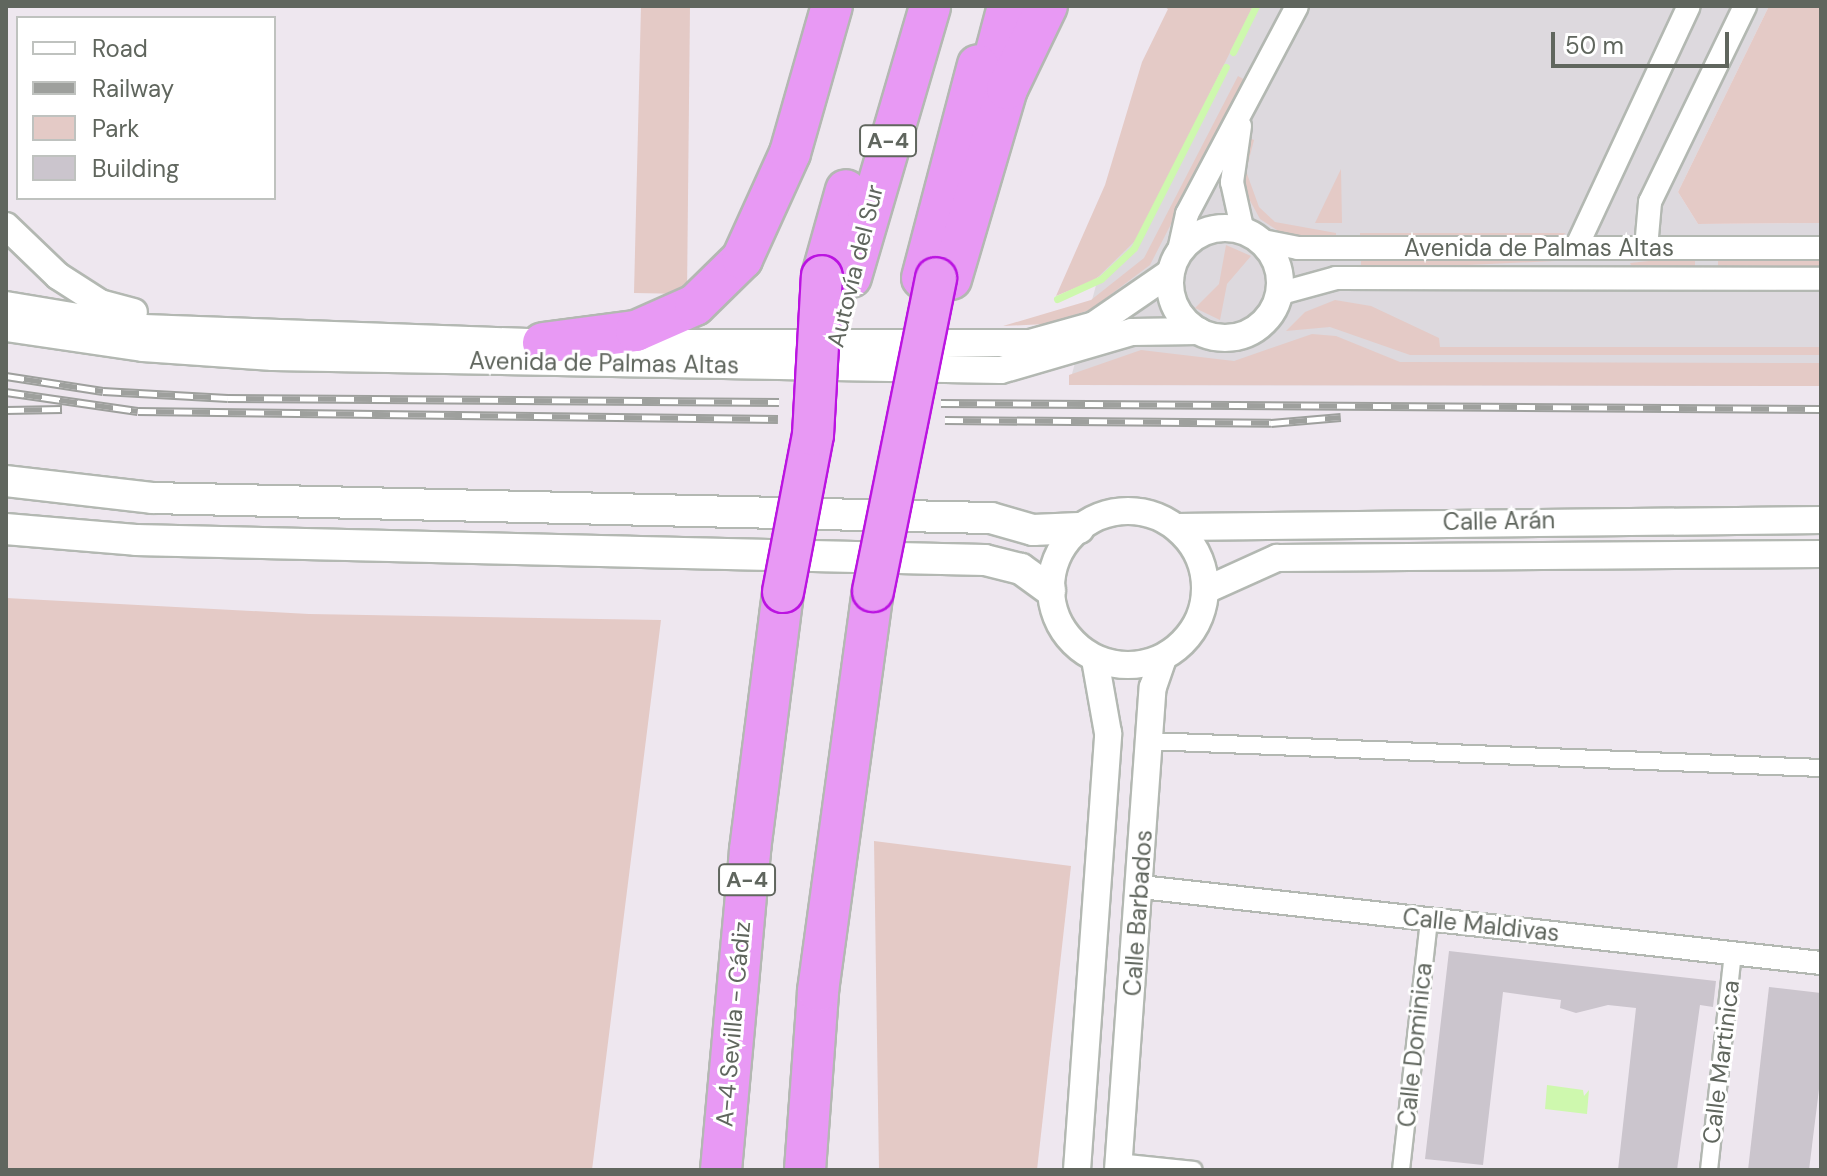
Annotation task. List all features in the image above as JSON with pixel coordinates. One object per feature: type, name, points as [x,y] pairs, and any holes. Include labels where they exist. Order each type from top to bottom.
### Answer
[{"type":"highway","points":[[543,343],[636,331],[695,305],[742,259],[790,153],[832,6]]},
{"type":"highway","points":[[836,276],[902,6]]},
{"type":"highway","name":"Autovía del Sur","points":[[783,592],[813,435],[836,276],[930,6]]},
{"type":"highway","points":[[805,1170],[845,766],[873,591],[993,6]]},
{"type":"highway","points":[[936,278],[1008,6]]},
{"type":"highway","points":[[936,278],[1007,89],[1047,6]]},
{"type":"highway","name":"A-4 Sevilla - Cádiz","points":[[721,1170],[750,850],[783,592]]},
{"type":"main road","points":[[6,481],[152,498],[991,518],[1033,530],[1079,528]]},
{"type":"main road","points":[[6,529],[136,540],[985,560],[1021,569],[1050,590]]},
{"type":"street","points":[[1242,117],[1232,172],[1251,236],[1278,270],[1278,294],[1268,317],[1247,333],[1222,338],[1198,331],[1172,299],[1175,263],[1187,214],[1242,117],[1297,6]]},
{"type":"street","points":[[1576,248],[1689,6]]},
{"type":"street","points":[[1615,274],[1618,258],[1641,242],[1653,196],[1745,6]]},
{"type":"street","points":[[6,226],[42,266],[100,303],[268,335]]},
{"type":"street","points":[[1175,263],[1207,232],[1251,236]]},
{"type":"street","name":"Avenida de Palmas Altas","points":[[1251,236],[1298,248],[1576,248],[1641,242],[1821,248]]},
{"type":"street","name":"Avenida de Palmas Altas","points":[[6,305],[144,328],[268,335],[543,343],[1030,343],[1094,325],[1175,263]]},
{"type":"street","name":"Avenida de Palmas Altas","points":[[1278,294],[1336,278],[1615,274],[1821,279]]},
{"type":"street","name":"Avenida de Palmas Altas","points":[[6,328],[143,348],[273,357],[1001,370],[1132,332],[1198,331]]},
{"type":"street","points":[[1122,512],[1145,512],[1177,527],[1199,555],[1206,590],[1201,617],[1186,641],[1163,658],[1129,666],[1095,659],[1071,642],[1056,618],[1050,590],[1063,546],[1079,528],[1122,512]]},
{"type":"street","name":"Calle Arán","points":[[1177,527],[1821,520]]},
{"type":"street","name":"Calle Arán","points":[[1206,590],[1277,558],[1821,554]]},
{"type":"street","name":"Calle Barbados","points":[[1118,1166],[1141,887],[1153,687],[1163,658]]},
{"type":"street","name":"Calle Barbados","points":[[1077,1170],[1108,733],[1095,659]]},
{"type":"street","points":[[1149,741],[1821,768]]},
{"type":"street","name":"Calle Maldivas","points":[[1141,887],[1821,963]]},
{"type":"street","name":"Calle Dominica","points":[[1401,1170],[1429,919]]},
{"type":"street","name":"Calle Martinica","points":[[1709,1170],[1733,953]]},
{"type":"street","points":[[1118,1166],[1194,1170]]},
{"type":"shaded area","points":[[1208,6],[1769,6],[1678,192],[1698,224],[1821,223],[1821,386],[1069,385],[1137,134]]},
{"type":"shaded area","points":[[1547,1085],[1583,1090],[1584,1096],[1589,1090],[1587,1114],[1545,1109]]},
{"type":"green space","points":[[641,6],[690,6],[687,294],[634,293]]},
{"type":"green space","points":[[1163,6],[1253,6],[1138,238],[1095,280],[1056,296],[1105,185],[1142,62],[1168,9]]},
{"type":"green space","points":[[1769,6],[1821,6],[1821,223],[1698,224],[1678,192]]},
{"type":"green space","points":[[1238,76],[1245,80],[1150,265],[1090,310],[1046,324],[1003,326],[1091,300],[1144,258]]},
{"type":"green space","points":[[1247,137],[1254,140],[1246,171],[1259,207],[1275,222],[1336,233],[1336,240],[1286,236],[1260,219],[1242,186]]},
{"type":"green space","points":[[1341,169],[1342,223],[1315,223]]},
{"type":"green space","points":[[1360,233],[1566,233],[1557,239],[1360,240]]},
{"type":"green space","points":[[1226,245],[1251,256],[1227,284],[1220,320],[1195,308],[1219,284]]},
{"type":"green space","points":[[1361,256],[1597,259],[1361,270]]},
{"type":"green space","points":[[1695,256],[1695,271],[1633,269],[1630,263]]},
{"type":"green space","points":[[1718,256],[1821,256],[1821,271],[1718,271]]},
{"type":"green space","points":[[1335,300],[1371,306],[1439,338],[1440,347],[1821,347],[1821,355],[1410,355],[1330,327],[1286,331],[1305,312]]},
{"type":"green space","points":[[1312,334],[1336,336],[1400,362],[1821,363],[1821,386],[1069,385],[1069,375],[1141,350],[1234,361]]},
{"type":"green space","points":[[6,598],[309,614],[661,620],[592,1170],[6,1170]]},
{"type":"green space","points":[[874,841],[1071,866],[1037,1170],[879,1170]]},
{"type":"building","points":[[1449,951],[1716,981],[1713,1007],[1700,1005],[1677,1170],[1618,1170],[1636,1008],[1608,1005],[1576,1013],[1560,1008],[1561,1000],[1503,992],[1483,1165],[1425,1159]]},
{"type":"building","points":[[1769,987],[1821,993],[1821,1073],[1809,1170],[1748,1170]]},
{"type":"waterway","points":[[1233,52],[1256,6]]},
{"type":"waterway","points":[[1057,299],[1101,279],[1134,248],[1226,67]]},
{"type":"railway","points":[[6,376],[103,391],[228,398],[779,402]]},
{"type":"railway","points":[[6,392],[138,411],[778,419]]},
{"type":"railway","points":[[941,403],[1821,409]]},
{"type":"railway","points":[[6,410],[62,409]]},
{"type":"railway","points":[[945,420],[1271,423],[1341,417]]}]
